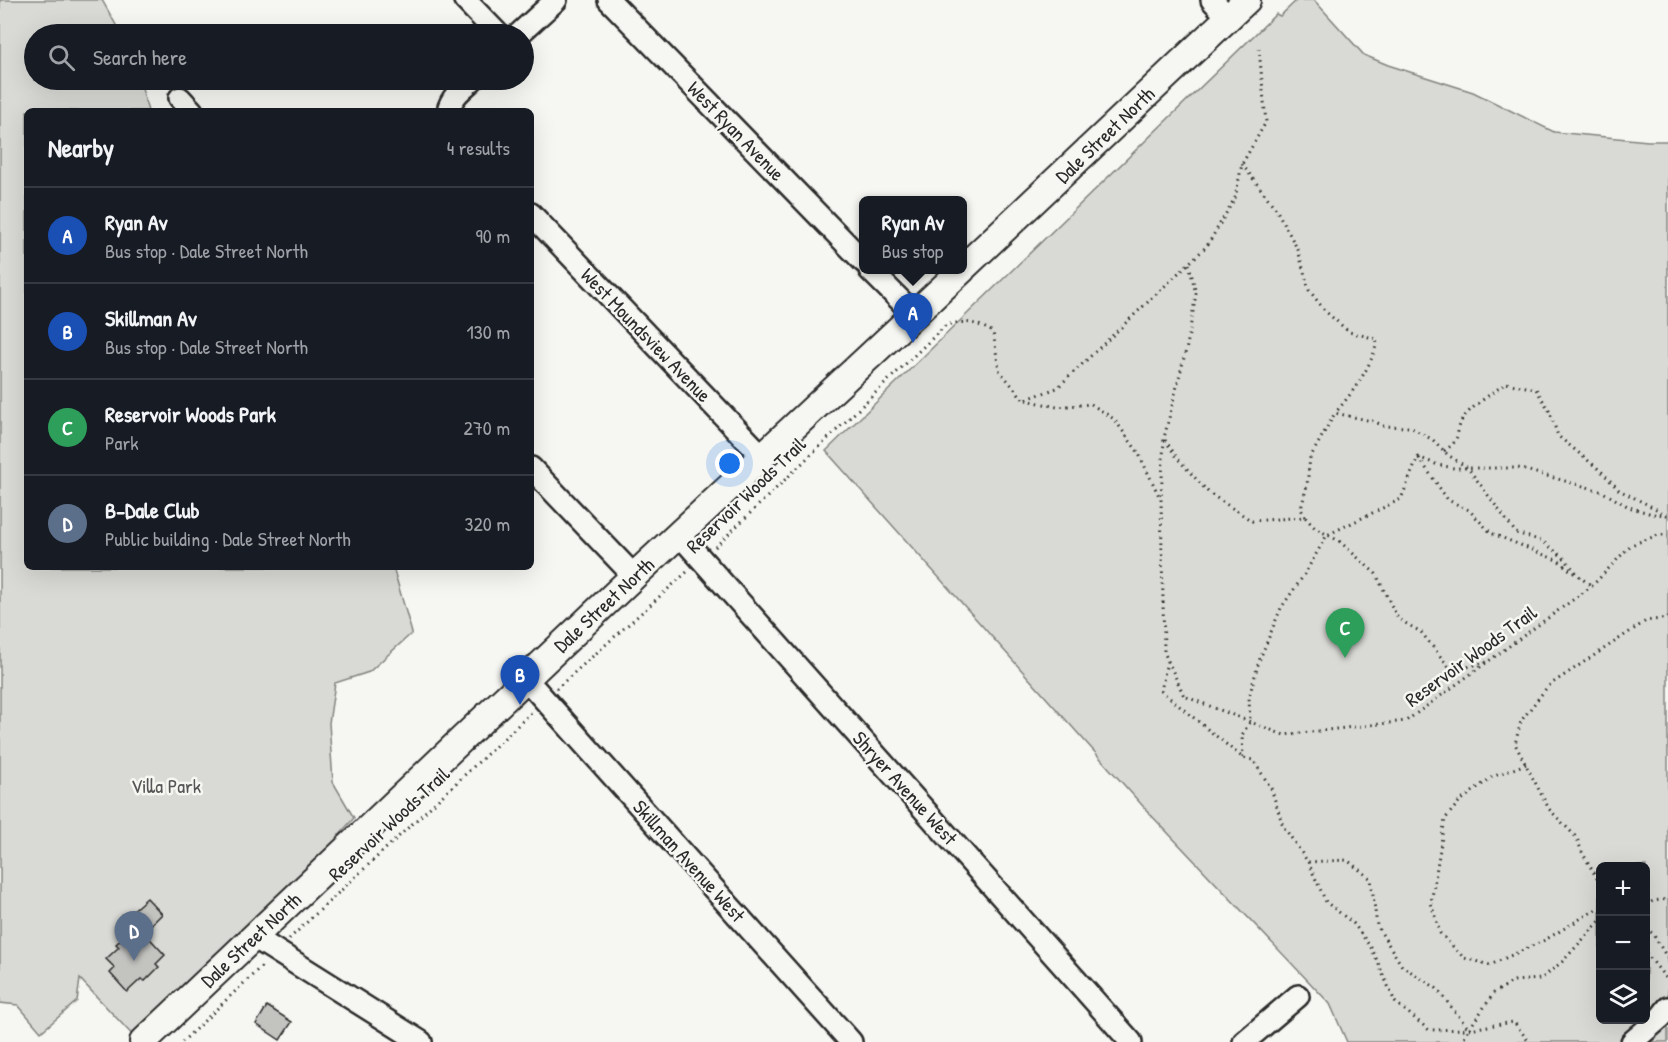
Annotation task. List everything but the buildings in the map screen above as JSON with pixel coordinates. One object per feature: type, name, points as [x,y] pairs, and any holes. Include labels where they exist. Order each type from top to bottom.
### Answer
[{"type":"main road","name":"Dale Street North","points":[[967,264],[1229,6]]},
{"type":"main road","name":"Dale Street North","points":[[143,1042],[634,576],[957,274]]},
{"type":"street","points":[[465,0],[488,24]]},
{"type":"street","points":[[530,24],[556,0]]},
{"type":"street","name":"West Ryan Avenue","points":[[609,0],[859,257]]},
{"type":"street","points":[[449,108],[450,103],[461,90]]},
{"type":"street","name":"West Moundsview Avenue","points":[[534,217],[762,456]]},
{"type":"street","points":[[874,274],[915,315]]},
{"type":"street","points":[[534,471],[634,576]]},
{"type":"street","name":"Shryer Avenue West","points":[[679,534],[1131,1042]]},
{"type":"street","name":"Skillman Avenue West","points":[[526,679],[851,1042]]},
{"type":"street","points":[[254,937],[421,1042]]},
{"type":"street","points":[[1244,1042],[1298,996]]},
{"type":"street","points":[[1632,1042],[1666,1017]]},
{"type":"path","points":[[1024,400],[1058,388],[1207,246],[1234,198],[1242,164],[1266,122],[1259,49]]},
{"type":"path","points":[[1242,164],[1276,209],[1298,250],[1309,290],[1349,332],[1377,339],[1376,348],[1364,373],[1335,413],[1310,458],[1301,509],[1315,528],[1339,541],[1376,574],[1398,619],[1421,632],[1452,671],[1490,661]]},
{"type":"path","name":"Reservoir Woods Trail","points":[[1189,264],[1196,294],[1187,346],[1164,438],[1161,500],[1164,652],[1184,696],[1284,735],[1406,721],[1592,586],[1631,545],[1658,535],[1668,534]]},
{"type":"path","name":"Reservoir Woods Trail","points":[[182,1042],[544,699],[702,559],[946,325],[974,322],[993,332],[999,370],[1024,400],[1057,407],[1091,404],[1114,419],[1138,452],[1161,500]]},
{"type":"path","points":[[1444,451],[1455,444],[1463,419],[1485,398],[1506,383],[1536,389],[1550,412],[1558,436],[1601,471],[1619,490],[1668,515]]},
{"type":"path","points":[[1335,413],[1376,422],[1383,426],[1410,427],[1433,440],[1468,468],[1516,533],[1542,541],[1563,557],[1581,578]]},
{"type":"path","points":[[1164,438],[1178,459],[1209,493],[1252,521],[1305,517]]},
{"type":"path","points":[[1418,456],[1438,465],[1468,468],[1518,468],[1601,491],[1629,507],[1652,514],[1668,515]]},
{"type":"path","points":[[1243,758],[1242,735],[1250,722],[1249,697],[1281,608],[1304,575],[1327,535],[1401,499],[1418,456]]},
{"type":"path","points":[[1418,456],[1448,500],[1469,510],[1491,533],[1559,561],[1592,586]]},
{"type":"path","points":[[1596,877],[1577,838],[1549,809],[1515,744],[1521,721],[1548,686],[1646,621],[1668,618]]},
{"type":"path","points":[[1167,659],[1161,691],[1243,758],[1253,760],[1271,788],[1283,826],[1308,862],[1326,902],[1354,924],[1372,949],[1395,1002],[1429,1030],[1469,1029],[1514,1022],[1529,1042]]},
{"type":"path","points":[[1526,764],[1492,777],[1459,802],[1445,819],[1431,903],[1440,933],[1464,958],[1490,965],[1545,940],[1596,909]]},
{"type":"path","points":[[1308,862],[1347,860],[1371,879],[1377,926],[1402,966],[1436,988],[1469,1029]]},
{"type":"path","points":[[1650,903],[1668,899]]},
{"type":"path","points":[[1461,1042],[1494,993],[1514,981],[1541,979],[1596,925]]},
{"type":"path","points":[[1650,931],[1668,959]]},
{"type":"path","points":[[1650,958],[1668,981]]},
{"type":"green space","name":"Villa Park","points":[[0,0],[102,0],[115,24],[24,24],[24,90],[143,90],[147,108],[24,108],[24,570],[394,570],[412,633],[369,672],[335,683],[329,723],[333,782],[354,818],[338,836],[340,855],[139,1042],[80,979],[77,1001],[41,1032],[18,1005],[0,1003]]},
{"type":"green space","points":[[1297,0],[1314,0],[1364,55],[1473,92],[1554,132],[1668,141],[1668,1042],[1347,1042],[1330,1004],[1150,814],[826,451],[1276,14],[1280,16]]},
{"type":"place","name":"Ryan Av","points":[[913,343]]},
{"type":"place","name":"Reservoir Woods Park","points":[[1345,658]]},
{"type":"place","name":"Skillman Av","points":[[520,705]]},
{"type":"place","name":"B-Dale Club","points":[[134,961]]}]
